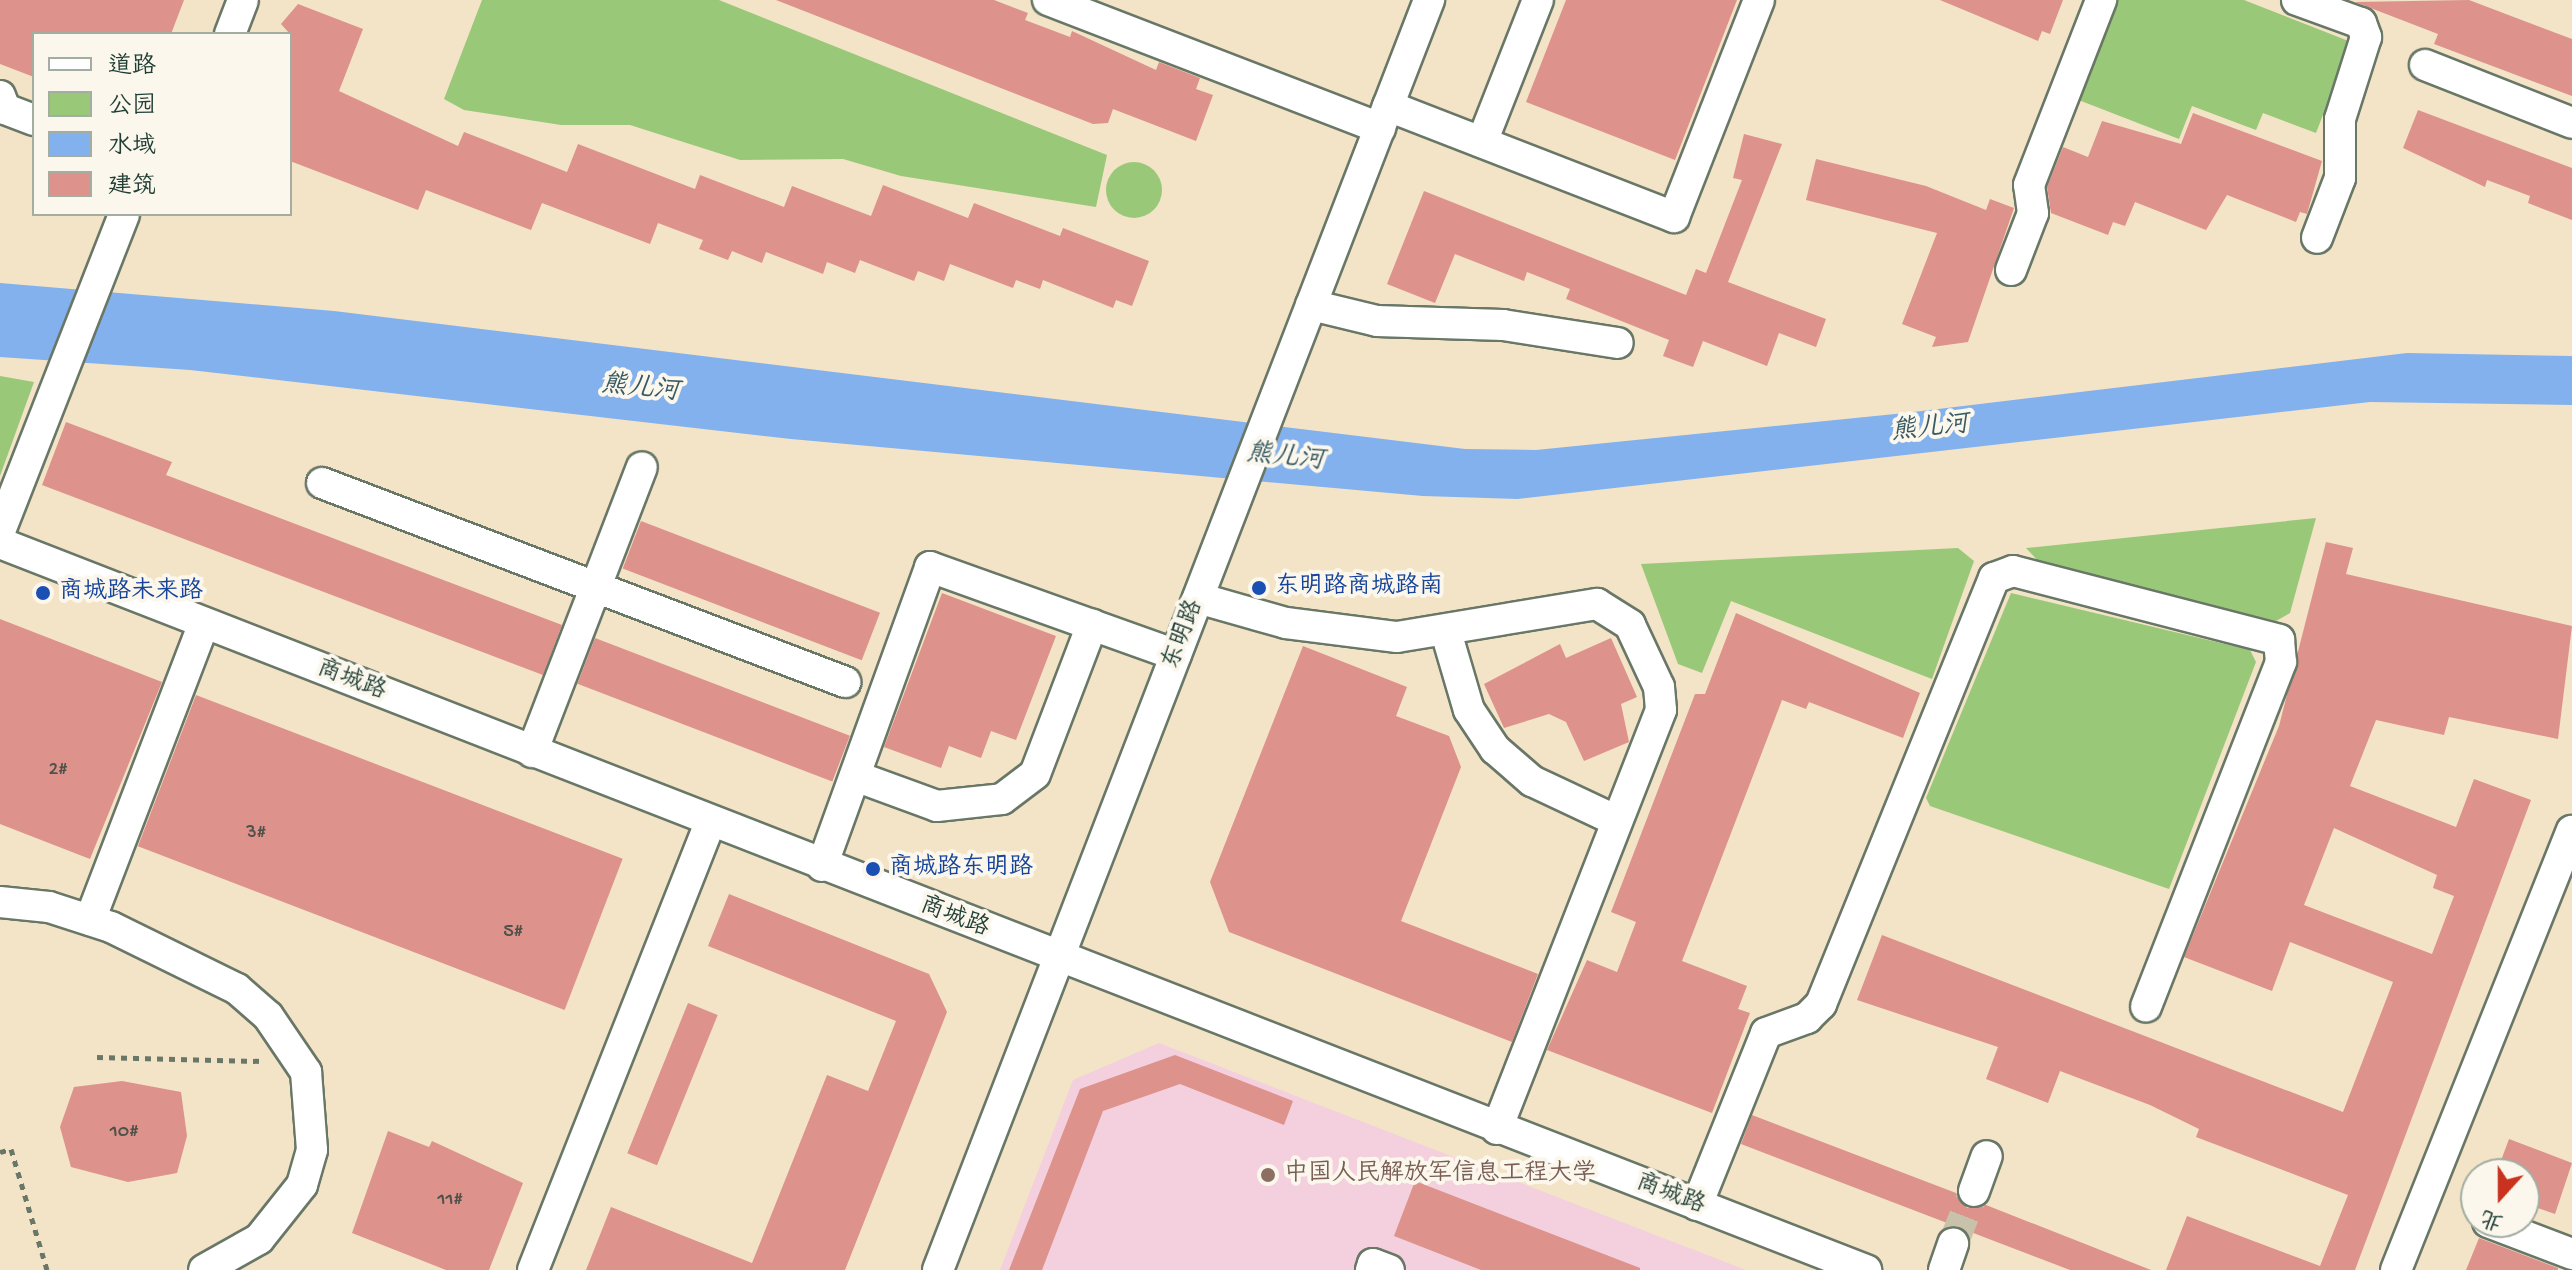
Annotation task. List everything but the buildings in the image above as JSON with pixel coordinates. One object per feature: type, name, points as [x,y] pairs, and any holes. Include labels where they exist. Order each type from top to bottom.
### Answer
[{"type":"street","points":[[231,32],[243,0]]},
{"type":"street","points":[[1048,0],[1384,117],[1482,142],[1674,217],[1759,0]]},
{"type":"street","points":[[1482,142],[1538,0]]},
{"type":"street","points":[[2011,270],[2033,213],[2029,185],[2101,0]]},
{"type":"street","points":[[2297,0],[2361,23],[2366,37],[2340,119],[2340,178],[2317,238]]},
{"type":"street","name":"东明路","points":[[938,1270],[1384,117],[1423,2]]},
{"type":"street","points":[[2425,65],[2572,123]]},
{"type":"street","points":[[0,96],[5,109],[32,119]]},
{"type":"street","points":[[0,531],[123,216]]},
{"type":"street","points":[[1311,305],[1377,321],[1503,325],[1618,343]]},
{"type":"street","points":[[532,752],[642,467]]},
{"type":"street","points":[[322,483],[845,682]]},
{"type":"street","name":"商城路","points":[[0,543],[1697,1205],[1846,1266]]},
{"type":"street","points":[[822,866],[930,567],[1176,655]]},
{"type":"street","points":[[1697,1205],[1766,1033],[1807,1018],[1821,1004],[1994,578],[2013,571],[2279,640],[2281,662],[2146,1006]]},
{"type":"street","points":[[1198,598],[1286,623],[1397,637],[1446,632],[1597,604],[1630,625],[1659,687],[1661,710],[1497,1129]]},
{"type":"street","points":[[90,920],[204,623]]},
{"type":"street","points":[[855,776],[937,806],[1002,799],[1035,774],[1092,625]]},
{"type":"street","points":[[1446,632],[1469,710],[1495,749],[1532,781],[1617,821]]},
{"type":"street","points":[[533,1270],[710,822]]},
{"type":"street","points":[[2396,1270],[2566,862],[2572,831]]},
{"type":"street","points":[[0,902],[90,920],[237,989],[268,1016],[306,1072],[312,1150],[302,1185],[259,1239],[204,1270]]},
{"type":"street","points":[[1974,1191],[1987,1156]]},
{"type":"street","points":[[2529,1238],[2572,1254]]},
{"type":"street","points":[[1371,1270],[1373,1264],[1389,1270]]},
{"type":"path","points":[[97,1057],[265,1061]]},
{"type":"path","points":[[0,1152],[11,1149],[47,1270]]},
{"type":"shaded area","name":"中国人民解放军信息工程大学","points":[[1159,1043],[1746,1270],[1000,1270],[1073,1080]]},
{"type":"green space","points":[[482,0],[719,0],[1107,155],[1096,207],[901,176],[843,159],[740,160],[630,125],[561,125],[464,110],[444,99]]},
{"type":"green space","points":[[2115,0],[2244,0],[2351,42],[2316,133],[2263,113],[2256,130],[2192,106],[2179,139],[2076,99]]},
{"type":"green space","points":[[1134,162],[1154,170],[1162,190],[1154,210],[1134,218],[1114,210],[1106,190],[1114,170]]},
{"type":"green space","points":[[0,376],[34,382],[0,476]]},
{"type":"green space","points":[[2316,518],[2290,613],[2276,621],[2040,563],[2026,548]]},
{"type":"green space","points":[[1958,548],[1974,561],[1932,679],[1731,601],[1702,673],[1678,664],[1641,564]]},
{"type":"green space","points":[[2011,593],[2250,650],[2256,662],[2169,889],[1930,806],[1926,798]]},
{"type":"water","name":"熊儿河","points":[[0,283],[334,311],[1465,449],[1536,450],[1905,413],[2407,353],[2572,356],[2572,405],[2370,402],[1518,499],[1423,496],[791,439],[190,370],[0,357]]},
{"type":"tunnel","points":[[1953,1244],[1974,1191]]},
{"type":"place","name":"东明路商城路南","points":[[1259,588]]},
{"type":"place","name":"商城路未来路","points":[[43,593]]},
{"type":"place","name":"商城路东明路","points":[[873,869]]},
{"type":"place","name":"中国人民解放军信息工程大学","points":[[1268,1175]]}]
